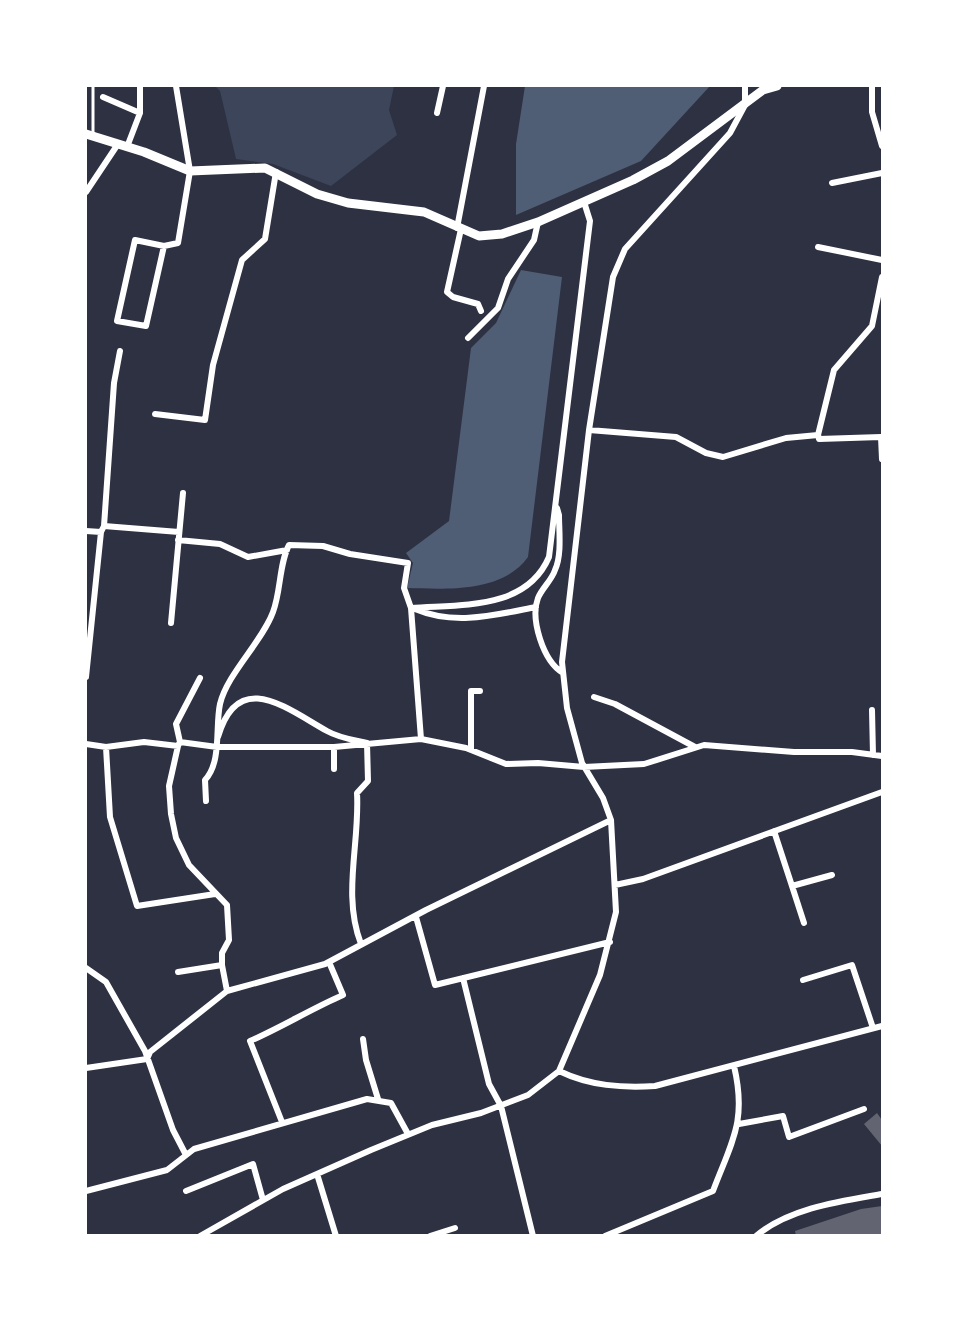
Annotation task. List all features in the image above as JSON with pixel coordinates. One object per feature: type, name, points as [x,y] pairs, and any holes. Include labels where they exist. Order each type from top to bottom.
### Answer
[{"type":"main road","points":[[89,135],[190,171],[265,168],[317,194],[348,203],[424,212],[479,236],[502,234],[538,222],[668,161],[745,105],[763,88],[777,86]]},
{"type":"street","points":[[86,192],[123,146],[140,113],[140,86]]},
{"type":"street","points":[[164,246],[146,326],[117,321],[135,240],[164,246],[178,243],[190,171],[176,86]]},
{"type":"street","points":[[437,113],[443,86]]},
{"type":"street","points":[[481,311],[478,304],[453,297],[447,292],[484,86]]},
{"type":"street","points":[[200,1236],[262,1200],[408,1134],[501,1106],[528,1095],[560,1071],[587,1008],[610,942],[616,912],[611,820],[603,798],[584,767],[567,708],[562,673],[565,628],[589,430],[616,264],[659,209],[730,133],[745,105],[745,86]]},
{"type":"street","points":[[872,86],[872,112],[882,146]]},
{"type":"street","points":[[103,97],[140,113]]},
{"type":"street","points":[[155,414],[205,420],[213,365],[242,260],[265,239],[276,172]]},
{"type":"street","points":[[832,183],[882,173]]},
{"type":"street","points":[[411,608],[475,606],[516,591],[532,581],[543,569],[549,557],[590,221],[584,202]]},
{"type":"street","points":[[468,338],[498,308],[508,279],[534,240],[538,222]]},
{"type":"street","points":[[818,247],[882,260]]},
{"type":"street","points":[[882,277],[872,326],[834,370],[818,435],[819,439],[880,437],[882,459]]},
{"type":"street","points":[[86,677],[103,529],[114,383],[120,351]]},
{"type":"street","points":[[589,430],[676,437],[706,453],[723,457],[786,438],[818,435]]},
{"type":"street","points":[[171,623],[183,493]]},
{"type":"street","points":[[556,508],[559,515],[555,571],[538,596],[536,607],[540,639],[555,668],[562,673]]},
{"type":"street","points":[[86,531],[103,529],[179,532]]},
{"type":"street","points":[[178,540],[220,544],[248,557],[287,550]]},
{"type":"street","points":[[217,746],[215,734],[220,702],[272,614],[290,545],[323,546],[350,554],[408,563],[404,588],[411,608],[422,739]]},
{"type":"street","points":[[411,608],[457,618],[478,619],[536,607]]},
{"type":"street","points":[[200,678],[176,724],[179,744],[169,786],[176,838],[189,865],[227,905],[230,929],[222,965],[227,991]]},
{"type":"street","points":[[471,750],[471,692],[480,692]]},
{"type":"street","points":[[594,697],[615,704],[696,747]]},
{"type":"street","points":[[206,801],[205,780],[210,775],[228,713],[249,698],[265,699],[309,719],[328,732],[367,743]]},
{"type":"street","points":[[872,710],[873,755]]},
{"type":"street","points":[[86,744],[106,747],[144,742],[217,746],[334,747],[422,739],[471,750],[506,764],[538,763],[584,767],[644,764],[696,747],[742,747],[882,756]]},
{"type":"street","points":[[361,944],[356,931],[351,881],[358,820],[357,793],[368,781],[367,743]]},
{"type":"street","points":[[106,747],[110,817],[137,906],[215,894]]},
{"type":"street","points":[[334,747],[334,770]]},
{"type":"street","points":[[615,885],[643,879],[882,792]]},
{"type":"street","points":[[147,1059],[150,1052],[190,1018],[202,1014],[227,991],[329,962],[611,820]]},
{"type":"street","points":[[774,831],[804,923]]},
{"type":"street","points":[[792,886],[832,875]]},
{"type":"street","points":[[416,917],[435,985],[610,942]]},
{"type":"street","points":[[282,1122],[250,1041],[290,1023],[304,1012],[344,995],[329,962]]},
{"type":"street","points":[[178,972],[222,965]]},
{"type":"street","points":[[803,980],[852,965],[873,1028]]},
{"type":"street","points":[[86,968],[106,982],[147,1059],[172,1130],[186,1155]]},
{"type":"street","points":[[463,978],[489,1084],[501,1106],[533,1236]]},
{"type":"street","points":[[560,1071],[585,1081],[623,1088],[655,1086],[882,1026]]},
{"type":"street","points":[[363,1039],[366,1060],[378,1099]]},
{"type":"street","points":[[86,1068],[147,1059]]},
{"type":"street","points":[[605,1236],[713,1191],[739,1124],[740,1095],[734,1066]]},
{"type":"street","points":[[86,1191],[167,1170],[194,1149],[368,1099],[391,1103],[408,1134]]},
{"type":"street","points":[[739,1124],[783,1116],[789,1137],[864,1109]]},
{"type":"street","points":[[186,1191],[254,1164],[262,1200]]},
{"type":"street","points":[[316,1174],[336,1236]]},
{"type":"street","points":[[756,1236],[772,1225],[802,1213],[882,1194]]},
{"type":"street","points":[[430,1236],[455,1228]]},
{"type":"lane","points":[[89,135],[93,86]]},
{"type":"shaded area","points":[[215,86],[394,86],[389,110],[397,135],[331,186],[273,164],[236,159],[220,91]]},
{"type":"shaded area","points":[[525,86],[710,86],[641,161],[516,215],[516,144]]},
{"type":"shaded area","points":[[521,270],[562,277],[528,557],[517,569],[489,583],[456,588],[407,588],[413,563],[406,553],[449,521],[471,348],[496,323]]},
{"type":"building","points":[[877,1113],[882,1120],[882,1146],[864,1124]]},
{"type":"building","points":[[882,1206],[882,1236],[796,1236],[795,1231],[861,1209]]}]
